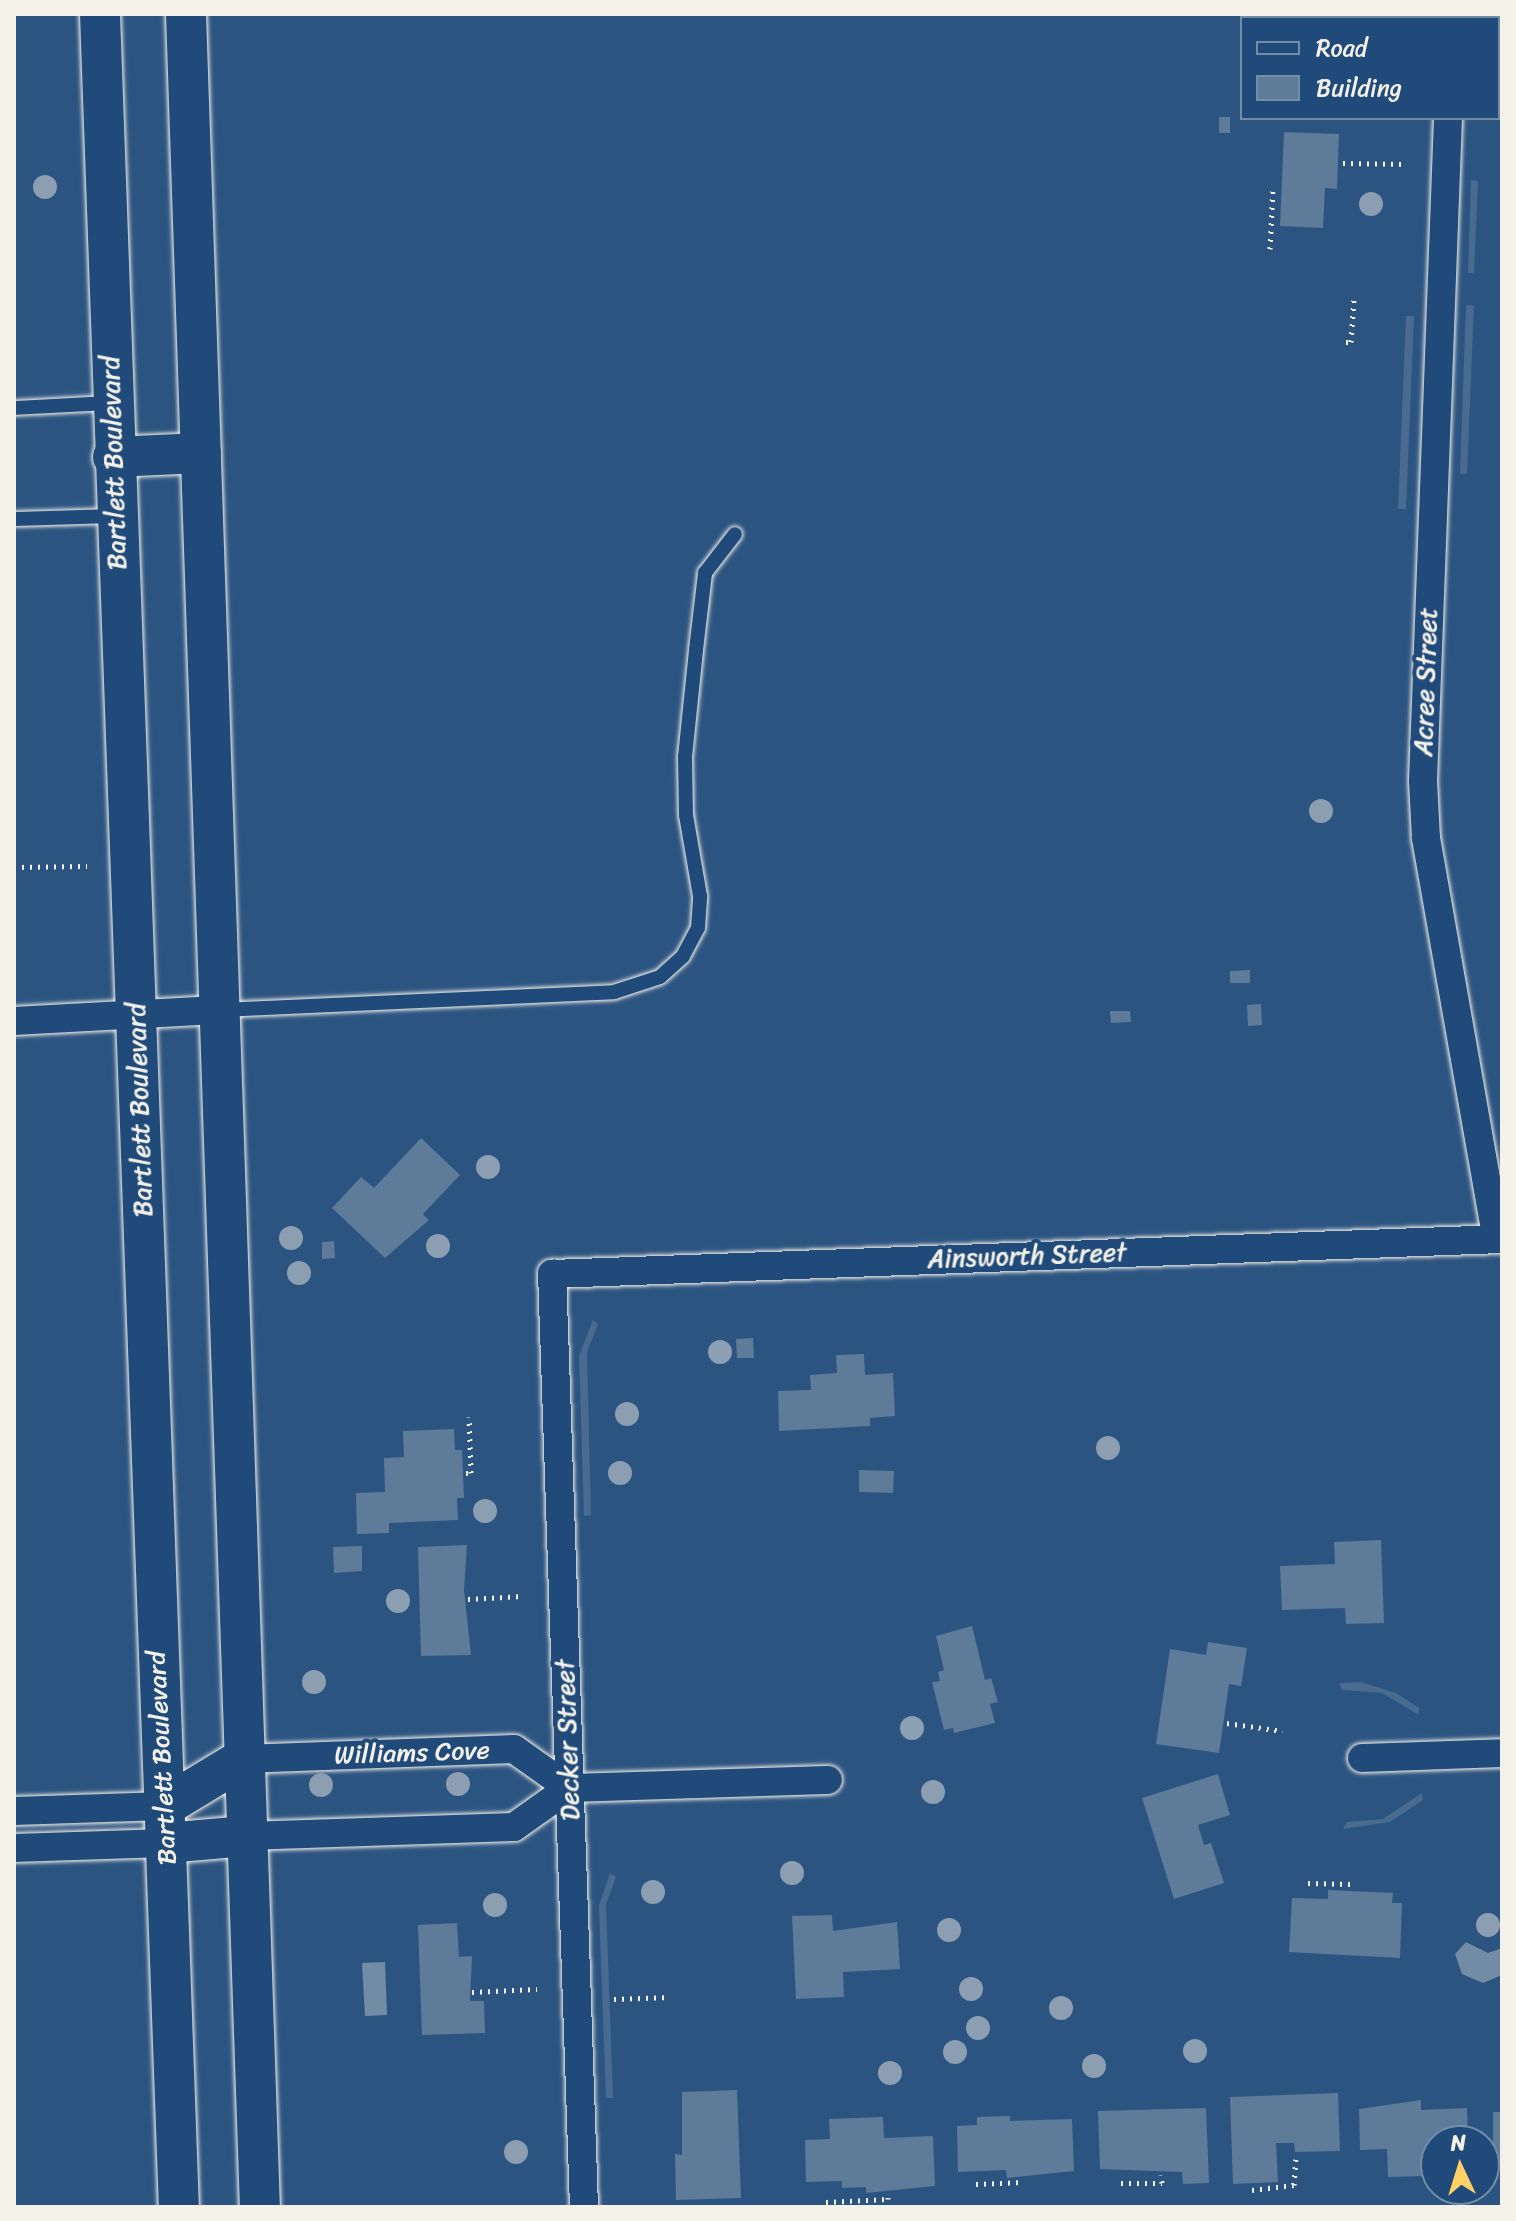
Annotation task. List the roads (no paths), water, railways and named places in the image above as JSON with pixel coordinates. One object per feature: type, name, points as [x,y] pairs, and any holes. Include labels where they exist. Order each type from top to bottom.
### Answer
[{"type":"main road","name":"Bartlett Boulevard","points":[[100,14],[111,403],[137,1015],[179,2207]]},
{"type":"main road","points":[[186,14],[217,1010],[260,2207]]},
{"type":"main road","points":[[113,457],[201,453]]},
{"type":"main road","points":[[166,1824],[243,1759]]},
{"type":"main road","points":[[166,1824],[246,1836]]},
{"type":"street","name":"Acree Street","points":[[1448,120],[1423,781],[1426,838],[1500,1239]]},
{"type":"street","points":[[14,1021],[217,1010]]},
{"type":"street","name":"Ainsworth Street","points":[[552,1274],[1500,1239]]},
{"type":"street","name":"Decker Street","points":[[552,1274],[584,2207]]},
{"type":"street","name":"Williams Cove","points":[[243,1759],[514,1749],[569,1788]]},
{"type":"street","points":[[1362,1758],[1502,1753]]},
{"type":"street","points":[[246,1836],[514,1827],[569,1788],[828,1780]]},
{"type":"street","points":[[14,1811],[166,1824]]},
{"type":"street","points":[[14,1848],[166,1824]]},
{"type":"lane","points":[[14,408],[111,403]]},
{"type":"lane","points":[[14,519],[116,516]]},
{"type":"lane","points":[[217,1010],[614,992],[660,977],[683,956],[698,928],[700,896],[687,827],[685,771],[705,573],[735,534]]}]
